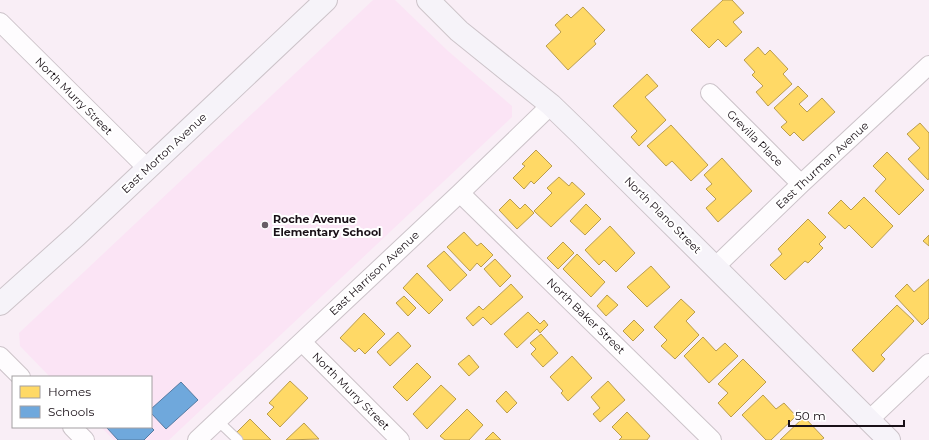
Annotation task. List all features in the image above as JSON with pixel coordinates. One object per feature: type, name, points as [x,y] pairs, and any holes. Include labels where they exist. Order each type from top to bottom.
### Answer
[{"type":"main road","name":"East Morton Avenue","points":[[0,304],[148,169],[326,0]]},
{"type":"main road","name":"North Plano Street","points":[[428,0],[459,31],[551,106],[607,158],[889,440]]},
{"type":"street","name":"North Murry Street","points":[[0,22],[148,169]]},
{"type":"street","name":"East Thurman Avenue","points":[[716,266],[801,184],[929,65]]},
{"type":"street","name":"Grevilla Place","points":[[710,93],[801,184]]},
{"type":"street","name":"East Harrison Avenue","points":[[197,440],[551,106]]},
{"type":"street","name":"North Baker Street","points":[[460,193],[712,440]]},
{"type":"street","name":"North Murry Street","points":[[302,342],[400,440]]},
{"type":"street","points":[[0,356],[20,376]]},
{"type":"street","points":[[869,420],[929,364]]},
{"type":"street","points":[[73,428],[85,440]]},
{"type":"lane","points":[[218,420],[238,440]]},
{"type":"shaded area","name":"Roche Avenue Elementary School","points":[[373,0],[395,0],[448,51],[512,106],[512,117],[169,440],[114,440],[102,428],[152,428],[152,376],[49,376],[20,346],[19,333]]},
{"type":"building: Homes","points":[[723,0],[732,0],[744,13],[733,22],[742,32],[726,47],[718,39],[709,48],[691,30]]},
{"type":"building: Homes","points":[[583,7],[605,30],[594,41],[596,44],[568,70],[546,46],[561,32],[555,25],[567,14],[571,18]]},
{"type":"building: Homes","points":[[758,47],[765,55],[770,50],[788,69],[783,74],[792,84],[768,106],[756,92],[763,86],[752,75],[755,72],[744,60]]},
{"type":"building: Homes","points":[[647,74],[658,86],[645,97],[666,120],[639,146],[631,137],[637,131],[613,106]]},
{"type":"building: Homes","points":[[798,86],[808,96],[799,104],[807,112],[822,98],[835,112],[803,141],[794,132],[790,136],[781,127],[787,122],[774,108]]},
{"type":"building: Homes","points":[[920,123],[929,133],[928,180],[908,159],[920,148],[907,134]]},
{"type":"building: Homes","points":[[671,125],[708,165],[691,181],[672,161],[666,166],[647,146]]},
{"type":"building: Homes","points":[[536,150],[552,166],[534,184],[531,181],[524,189],[513,178],[525,166],[522,164]]},
{"type":"building: Homes","points":[[887,152],[924,190],[899,215],[875,191],[886,179],[873,166]]},
{"type":"building: Homes","points":[[722,158],[752,191],[718,222],[706,208],[716,199],[706,189],[712,184],[704,175]]},
{"type":"building: Homes","points":[[559,177],[569,186],[572,182],[585,194],[551,227],[534,211],[552,193],[547,188]]},
{"type":"building: Homes","points":[[864,197],[893,226],[872,248],[849,225],[845,229],[828,213],[841,200],[851,210]]},
{"type":"building: Homes","points":[[510,199],[520,209],[525,204],[534,213],[517,229],[499,210]]},
{"type":"building: Homes","points":[[586,204],[601,219],[585,235],[570,221]]},
{"type":"building: Homes","points":[[808,219],[826,237],[819,244],[823,248],[808,263],[805,261],[785,280],[770,265],[782,254],[778,249]]},
{"type":"building: Homes","points":[[610,226],[635,253],[616,272],[604,260],[599,265],[585,250]]},
{"type":"building: Homes","points":[[464,232],[477,246],[481,243],[493,255],[481,267],[477,263],[470,271],[447,247]]},
{"type":"building: Homes","points":[[929,235],[929,246],[923,241]]},
{"type":"building: Homes","points":[[563,242],[574,253],[558,269],[547,258]]},
{"type":"building: Homes","points":[[444,251],[467,275],[450,291],[427,266]]},
{"type":"building: Homes","points":[[577,254],[605,282],[591,297],[563,269]]},
{"type":"building: Homes","points":[[495,259],[511,276],[500,287],[484,269]]},
{"type":"building: Homes","points":[[651,266],[670,287],[647,307],[627,287]]},
{"type":"building: Homes","points":[[417,273],[443,300],[429,314],[403,288]]},
{"type":"building: Homes","points":[[929,279],[929,318],[922,325],[895,296],[907,284],[914,292]]},
{"type":"building: Homes","points":[[511,284],[523,297],[491,325],[483,317],[473,326],[466,318],[479,306],[483,310]]},
{"type":"building: Homes","points":[[607,295],[618,305],[606,316],[597,306]]},
{"type":"building: Homes","points":[[404,296],[416,308],[408,316],[396,303]]},
{"type":"building: Homes","points":[[681,299],[695,312],[686,321],[699,335],[675,359],[661,346],[667,340],[654,327]]},
{"type":"building: Homes","points":[[897,305],[914,321],[881,355],[885,359],[873,372],[852,350]]},
{"type":"building: Homes","points":[[528,312],[540,324],[544,320],[548,325],[540,333],[537,329],[517,348],[504,334]]},
{"type":"building: Homes","points":[[364,313],[385,334],[365,354],[359,348],[355,352],[340,338]]},
{"type":"building: Homes","points":[[634,320],[644,330],[633,341],[623,331]]},
{"type":"building: Homes","points":[[398,332],[411,346],[390,366],[377,352]]},
{"type":"building: Homes","points":[[541,334],[558,353],[543,367],[531,354],[536,349],[530,343]]},
{"type":"building: Homes","points":[[703,337],[716,351],[725,343],[738,356],[709,383],[684,356]]},
{"type":"building: Homes","points":[[469,355],[479,367],[469,376],[458,364]]},
{"type":"building: Homes","points":[[572,356],[592,378],[568,401],[561,393],[563,391],[550,377]]},
{"type":"building: Homes","points":[[743,359],[766,382],[731,417],[718,403],[728,393],[718,384]]},
{"type":"building: Homes","points":[[417,363],[431,377],[407,401],[393,387]]},
{"type":"building: Homes","points":[[290,381],[308,398],[280,427],[267,414],[274,407],[269,403]]},
{"type":"building: Homes","points":[[608,381],[625,400],[600,422],[593,414],[600,408],[591,397]]},
{"type":"building: Homes","points":[[441,385],[456,399],[427,429],[413,414]]},
{"type":"building: Homes","points":[[506,391],[517,403],[507,413],[496,401]]},
{"type":"building: Homes","points":[[763,395],[776,409],[784,403],[796,416],[771,440],[766,440],[742,415]]},
{"type":"building: Homes","points":[[467,409],[483,425],[469,440],[445,440],[440,436]]},
{"type":"building: Homes","points":[[627,412],[650,436],[647,440],[619,440],[622,437],[612,427]]},
{"type":"building: Homes","points":[[804,417],[824,438],[821,440],[780,440]]},
{"type":"building: Homes","points":[[250,419],[271,440],[243,440],[236,433]]},
{"type":"building: Homes","points":[[304,423],[319,439],[286,440]]},
{"type":"building: Homes","points":[[493,432],[501,440],[485,440]]},
{"type":"building: Schools","points":[[181,382],[198,400],[166,429],[152,414],[152,408]]},
{"type":"building: Schools","points":[[107,428],[152,428],[154,430],[144,440],[118,440]]},
{"type":"place","name":"Roche Avenue Elementary School","points":[[265,225]]}]
